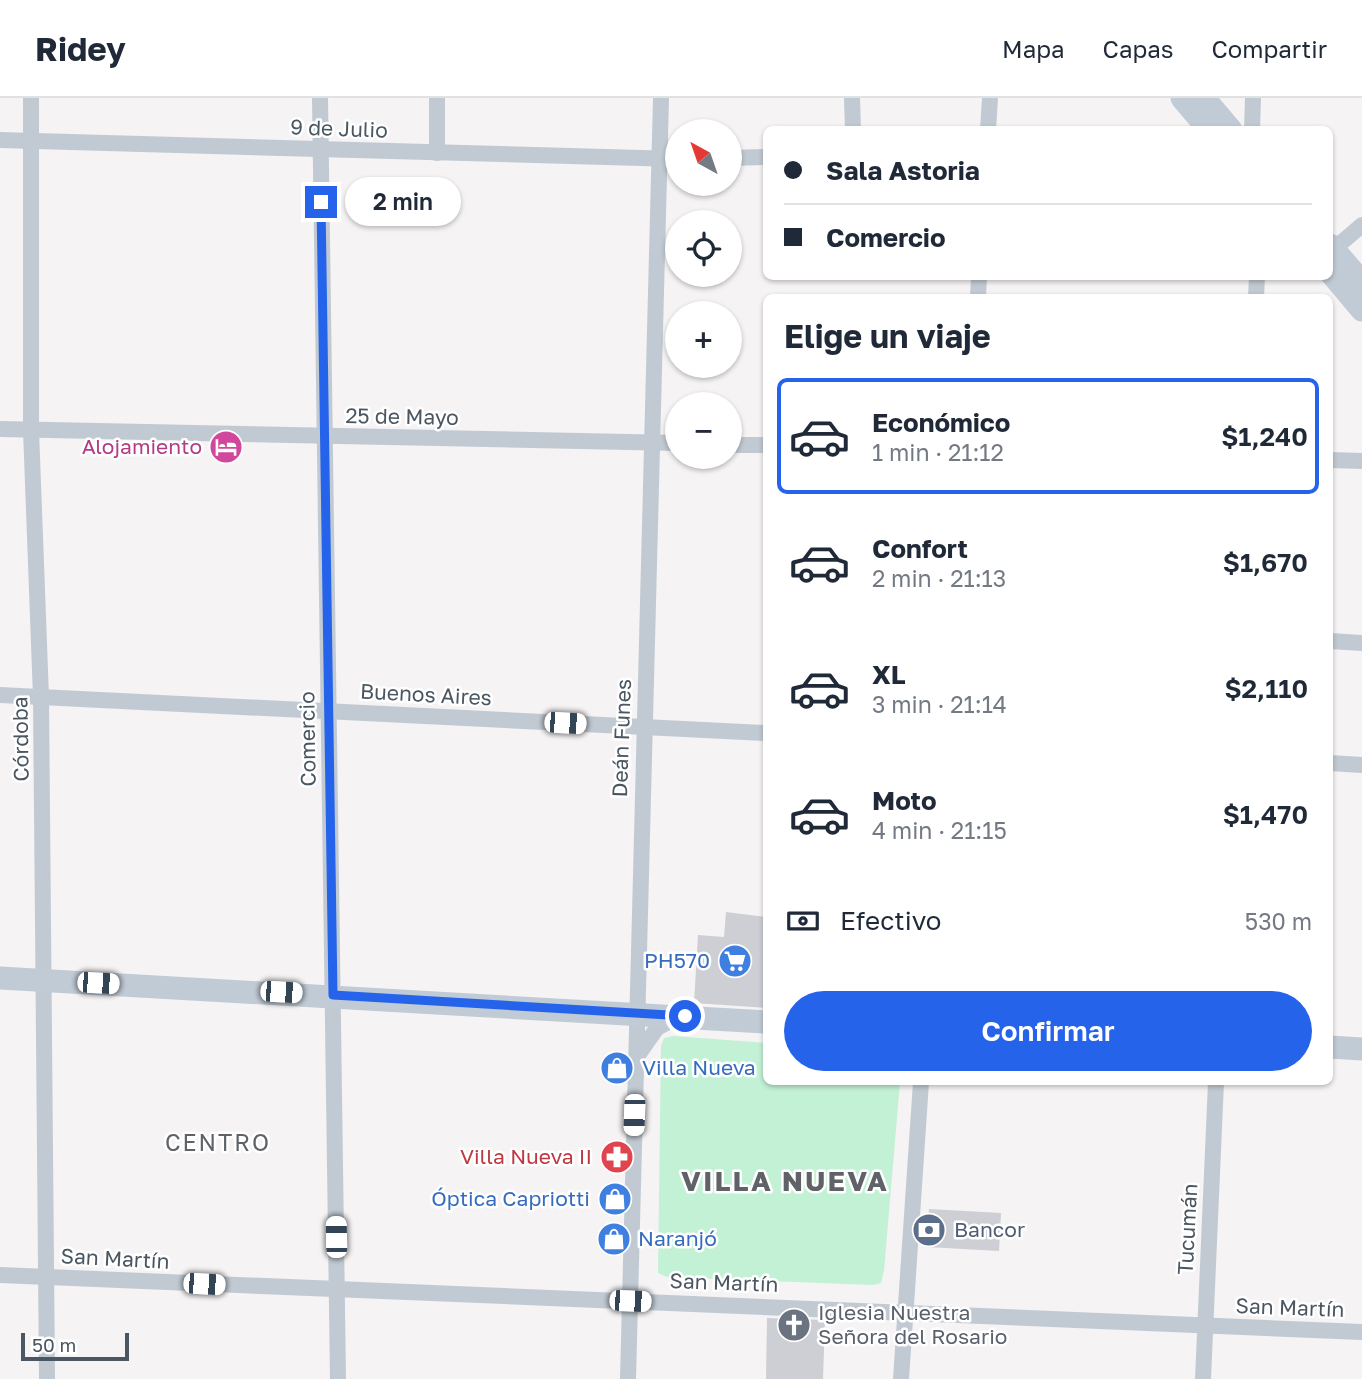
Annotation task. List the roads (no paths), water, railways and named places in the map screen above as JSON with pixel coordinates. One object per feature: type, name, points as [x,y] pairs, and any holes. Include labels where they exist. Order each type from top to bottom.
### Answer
[{"type":"main road","points":[[1182,98],[1206,126]]},
{"type":"main road","points":[[1204,98],[1228,126]]},
{"type":"main road","points":[[1333,248],[1362,282]]},
{"type":"main road","points":[[1333,276],[1362,310]]},
{"type":"main road","points":[[0,978],[333,995],[763,1022]]},
{"type":"main road","points":[[1333,1047],[1362,1049]]},
{"type":"street","name":"Córdoba","points":[[31,98],[31,430],[41,697],[46,981],[47,1379]]},
{"type":"street","name":"Comercio","points":[[320,98],[338,1379]]},
{"type":"street","points":[[437,153],[438,98]]},
{"type":"street","name":"Deán Funes","points":[[628,1379],[661,98]]},
{"type":"street","points":[[852,98],[852,126]]},
{"type":"street","points":[[989,126],[990,98]]},
{"type":"street","points":[[1252,126],[1253,98]]},
{"type":"street","name":"9 de Julio","points":[[0,140],[665,159]]},
{"type":"street","points":[[742,158],[763,158]]},
{"type":"street","points":[[1333,246],[1362,225]]},
{"type":"street","name":"25 de Mayo","points":[[0,429],[665,443]]},
{"type":"street","points":[[742,444],[763,445]]},
{"type":"street","points":[[1333,460],[1362,461]]},
{"type":"street","points":[[1333,641],[1362,643]]},
{"type":"street","name":"Buenos Aires","points":[[0,695],[763,733]]},
{"type":"street","points":[[1333,763],[1362,765]]},
{"type":"street","points":[[635,1062],[645,1042],[657,1028],[685,1016]]},
{"type":"street","points":[[901,1379],[921,1085]]},
{"type":"street","name":"Tucumán","points":[[1203,1379],[1216,1085]]},
{"type":"street","name":"San Martín","points":[[0,1275],[1362,1332]]},
{"type":"place","name":"Alojamiento","points":[[226,447]]},
{"type":"place","name":"PH570","points":[[735,961]]},
{"type":"place","name":"Villa Nueva","points":[[617,1068]]},
{"type":"place","name":"Villa Nueva II","points":[[617,1157]]},
{"type":"place","name":"Óptica Capriotti","points":[[615,1199]]},
{"type":"place","name":"Bancor","points":[[929,1230]]},
{"type":"place","name":"Naranjó","points":[[614,1239]]},
{"type":"place","name":"Iglesia Nuestra Señora del Rosario","points":[[794,1325]]},
{"type":"district","name":"CENTRO","points":[[218,1143]]},
{"type":"district","name":"VILLA NUEVA","points":[[785,1181]]}]
